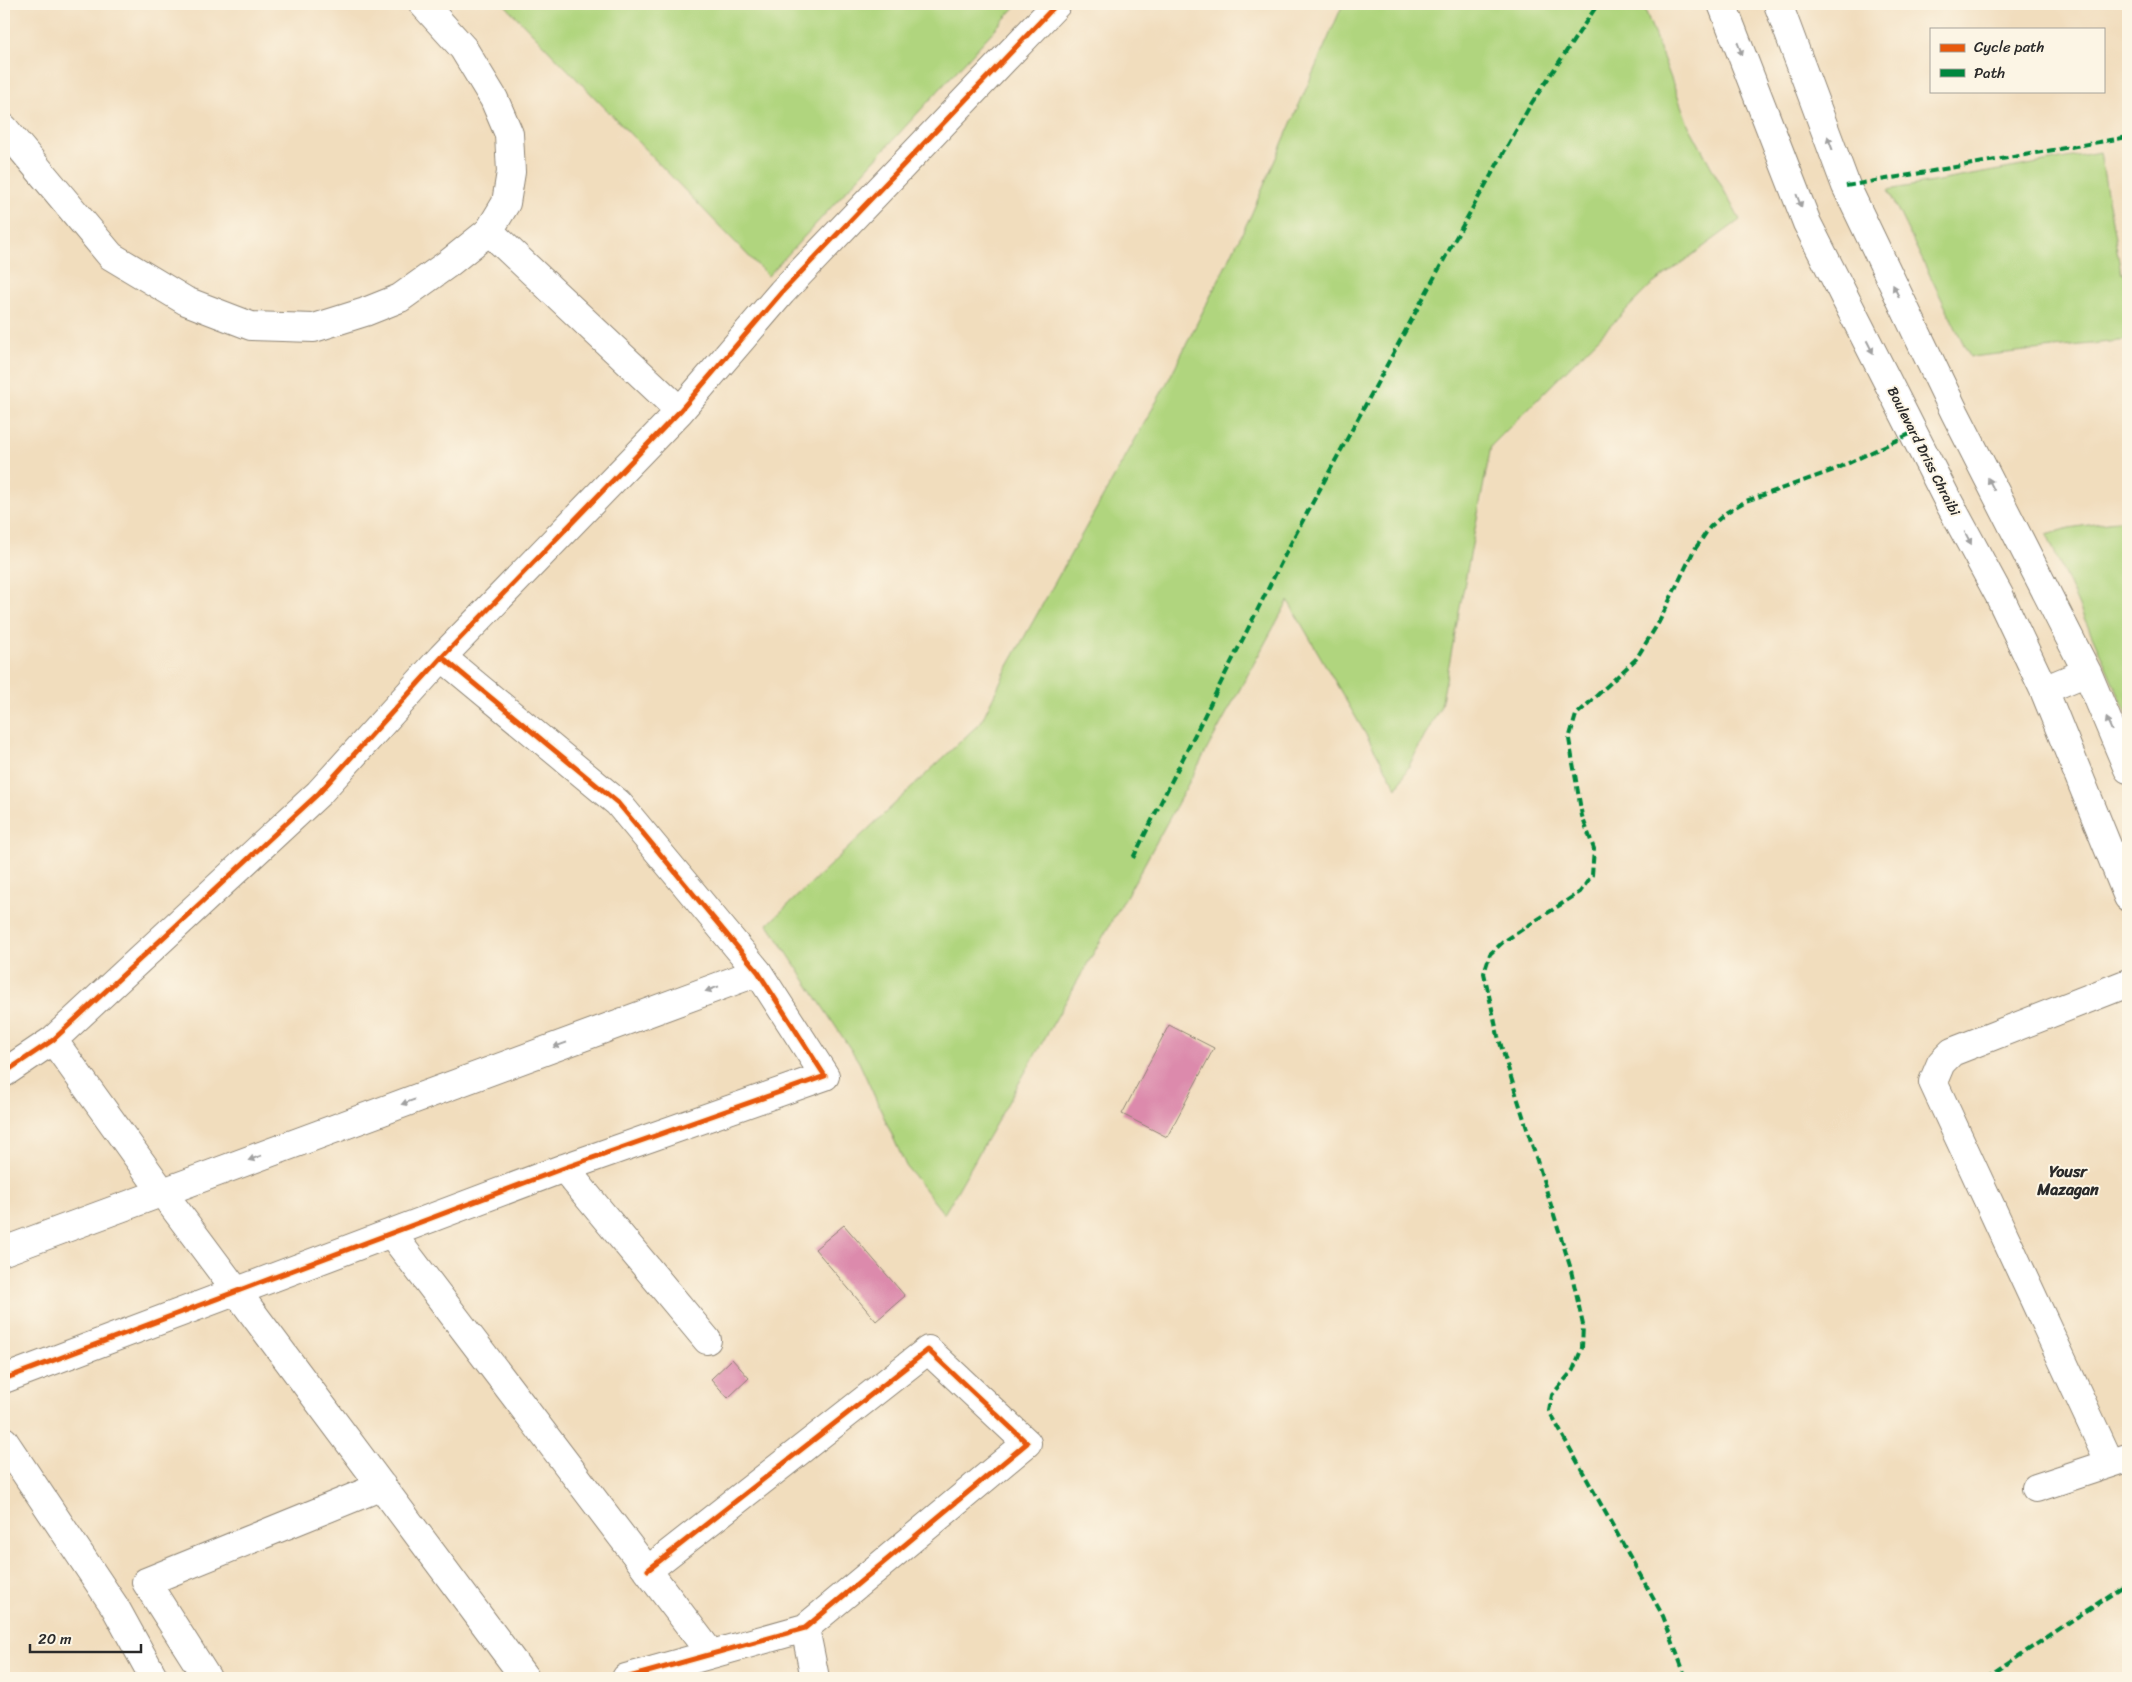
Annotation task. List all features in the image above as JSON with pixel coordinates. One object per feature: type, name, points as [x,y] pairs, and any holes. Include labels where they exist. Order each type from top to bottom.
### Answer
[{"type":"street","points":[[4,128],[111,256],[186,301],[251,326],[314,328],[365,312],[400,298],[449,264],[489,231],[506,203],[511,172],[509,134],[494,99],[463,48],[423,4]]},
{"type":"street","points":[[4,1074],[53,1040],[319,793],[442,657],[680,411],[782,292],[1057,4]]},
{"type":"street","name":"Boulevard Driss Chraibi","points":[[1722,4],[1807,223],[1947,499],[1999,595],[2044,690],[2128,897]]},
{"type":"street","points":[[1778,4],[1846,186],[1955,413],[2087,672],[2128,769]]},
{"type":"street","points":[[489,231],[680,411]]},
{"type":"street","points":[[1999,595],[2038,576]]},
{"type":"street","points":[[4,1379],[564,1168],[825,1076],[758,972],[618,802],[442,657]]},
{"type":"street","points":[[2044,690],[2087,672]]},
{"type":"street","points":[[4,1251],[758,972]]},
{"type":"street","points":[[2036,1488],[2119,1460],[1933,1082],[1941,1062],[1952,1052],[2128,983]]},
{"type":"street","points":[[53,1040],[163,1193],[525,1678]]},
{"type":"street","points":[[564,1168],[707,1340]]},
{"type":"street","points":[[391,1233],[711,1654]]},
{"type":"street","points":[[626,1678],[804,1628],[1027,1443],[928,1350],[648,1570]]},
{"type":"street","points":[[4,1441],[115,1607],[154,1678]]},
{"type":"street","points":[[207,1678],[146,1582],[382,1486]]},
{"type":"street","points":[[804,1628],[816,1678]]},
{"type":"green space","points":[[504,4],[1018,4],[768,276]]},
{"type":"green space","points":[[1343,4],[1643,4],[1688,124],[1740,220],[1650,286],[1491,446],[1441,706],[1397,788],[1288,601],[1140,872],[944,1214],[906,1166],[859,1062],[768,924],[981,722],[1008,666],[1168,381],[1251,215]]},
{"type":"green space","points":[[2100,152],[2121,273],[2128,272],[2128,340],[1970,357],[1888,190]]},
{"type":"green space","points":[[2128,519],[2128,716],[2047,535],[2069,528]]},
{"type":"building","points":[[1169,1025],[1214,1048],[1167,1137],[1122,1114]]},
{"type":"building","points":[[844,1225],[905,1296],[876,1321],[815,1249]]},
{"type":"building","points":[[732,1359],[749,1378],[728,1398],[711,1379]]},
{"type":"marked path","points":[[1133,858],[1294,537],[1454,241],[1531,104],[1598,4]]},
{"type":"marked path","points":[[1846,186],[2128,137]]},
{"type":"marked path","points":[[1686,1678],[1663,1616],[1549,1411],[1552,1395],[1573,1370],[1582,1348],[1583,1325],[1570,1266],[1498,1036],[1484,973],[1490,954],[1503,942],[1580,892],[1592,875],[1594,849],[1582,816],[1569,739],[1576,715],[1636,659],[1659,622],[1693,552],[1710,527],[1727,512],[1746,501],[1834,470],[1914,432]]},
{"type":"marked path","points":[[1986,1678],[2128,1583]]},
{"type":"cycle path","points":[[4,1073],[53,1040],[319,793],[442,657],[680,411],[782,292],[1057,4]]},
{"type":"cycle path","points":[[4,1379],[564,1168],[825,1076],[758,972],[618,803],[442,657]]},
{"type":"cycle path","points":[[626,1678],[805,1628],[1027,1443],[928,1350],[648,1570]]},
{"type":"district","name":"Yousr Mazagan","points":[[2068,1180]]}]
